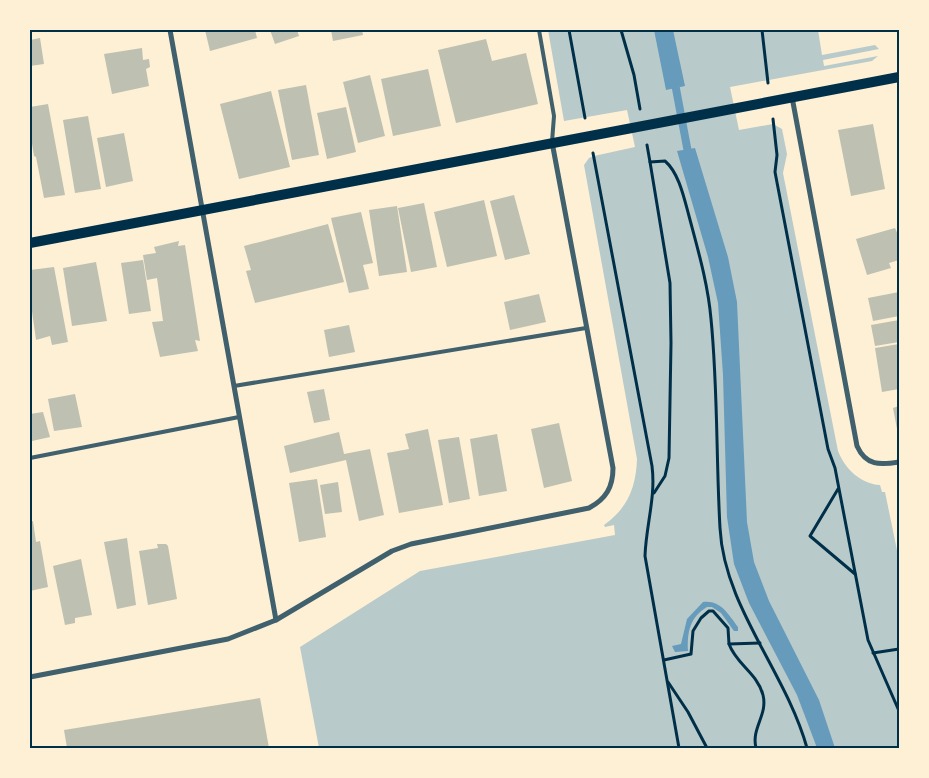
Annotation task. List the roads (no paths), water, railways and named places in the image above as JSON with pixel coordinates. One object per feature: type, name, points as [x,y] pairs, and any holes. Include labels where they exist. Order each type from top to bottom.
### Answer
[{"type":"main road","points":[[30,242],[202,211],[552,142],[899,77]]},
{"type":"street","points":[[170,30],[276,620]]},
{"type":"street","points":[[792,97],[857,446],[869,462],[878,464],[899,462]]},
{"type":"street","points":[[30,677],[228,639],[276,620],[392,551],[411,544],[589,508],[599,503],[613,482],[613,468],[552,142]]},
{"type":"lane","points":[[539,30],[554,116],[552,142]]},
{"type":"lane","points":[[234,386],[586,328]]},
{"type":"lane","points":[[30,458],[239,417]]},
{"type":"water","points":[[654,30],[673,30],[685,86],[666,90]]},
{"type":"water","points":[[695,148],[728,257],[737,302],[747,522],[754,562],[769,601],[819,700],[835,748],[817,748],[797,695],[749,603],[734,564],[727,517],[723,375],[718,303],[708,257],[677,151]]},
{"type":"water","points":[[703,602],[715,603],[724,609],[738,627],[738,631],[734,631],[721,613],[712,607],[707,607],[693,620],[689,631],[688,651],[675,652],[672,646],[681,644],[687,619]]},
{"type":"waterway","points":[[674,78],[689,158]]}]
